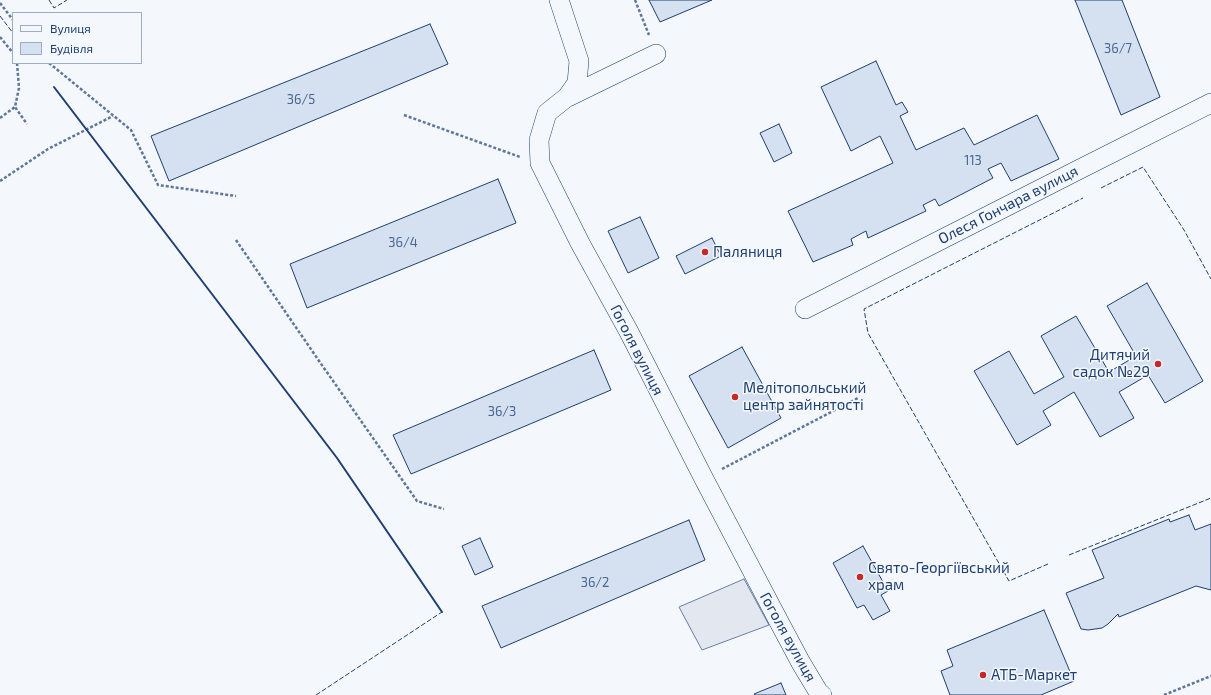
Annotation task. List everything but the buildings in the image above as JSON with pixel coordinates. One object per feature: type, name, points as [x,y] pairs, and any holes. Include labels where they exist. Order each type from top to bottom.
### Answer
[{"type":"street","name":"Гоголя вулиця","points":[[560,0],[579,61],[577,83],[566,97],[547,113],[539,140],[540,163],[580,243],[629,332],[704,479],[801,663],[819,693],[822,695]]},
{"type":"street","points":[[566,97],[656,54]]},
{"type":"street","name":"Олеся Гончара вулиця","points":[[805,309],[1211,103]]},
{"type":"path","points":[[635,0],[656,54]]},
{"type":"path","points":[[0,3],[12,19]]},
{"type":"path","points":[[0,37],[12,53]]},
{"type":"path","points":[[0,118],[15,107],[19,88],[17,64]]},
{"type":"path","points":[[50,64],[131,130],[158,184],[236,196]]},
{"type":"path","points":[[15,107],[27,124]]},
{"type":"path","points":[[404,115],[540,163]]},
{"type":"path","points":[[0,181],[48,149],[113,116]]},
{"type":"path","points":[[236,240],[417,502],[444,509]]},
{"type":"path","points":[[704,479],[858,398]]},
{"type":"path","points":[[1164,695],[1211,676]]},
{"type":"shaded area","points":[[744,579],[769,625],[702,650],[679,607]]},
{"type":"fence","points":[[49,0],[54,8],[67,0]]},
{"type":"fence","points":[[0,16],[12,32]]},
{"type":"fence","points":[[1101,188],[1143,167],[1184,230],[1211,279]]},
{"type":"fence","points":[[1048,564],[1009,581],[868,333],[864,309],[1083,198]]},
{"type":"fence","points":[[1069,555],[1211,498]]},
{"type":"fence","points":[[316,695],[442,612]]},
{"type":"wall","points":[[54,87],[337,458],[442,612]]},
{"type":"place","name":"Паляниця","points":[[705,252]]},
{"type":"place","name":"Дитячий садок №29","points":[[1158,364]]},
{"type":"place","name":"Мелітопольський центр зайнятості","points":[[735,397]]},
{"type":"place","name":"Свято-Георгіївський храм","points":[[860,577]]},
{"type":"place","name":"АТБ-Маркет","points":[[983,675]]}]
